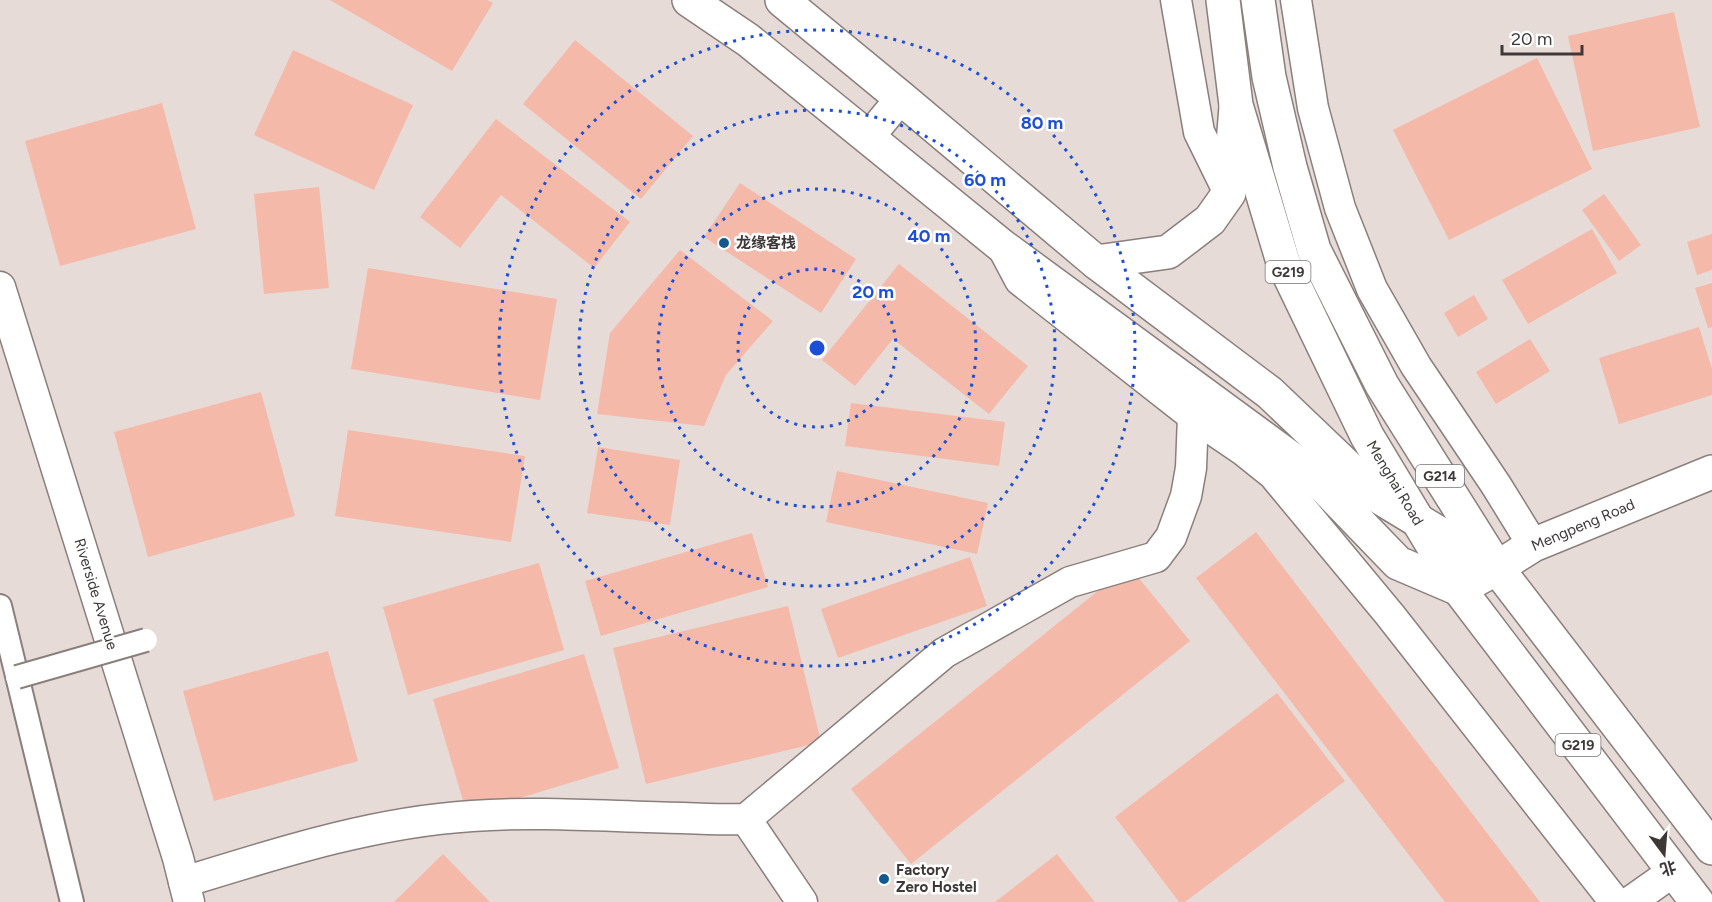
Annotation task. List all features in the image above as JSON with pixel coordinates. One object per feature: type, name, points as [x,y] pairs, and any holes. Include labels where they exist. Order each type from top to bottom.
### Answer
[{"type":"main road","points":[[689,0],[748,40],[1002,246],[1311,473],[1398,563],[1459,589]]},
{"type":"main road","points":[[782,0],[1096,262],[1270,393],[1379,497],[1497,568]]},
{"type":"main road","name":"Menghai Road","points":[[1223,0],[1236,105],[1283,262],[1367,436],[1459,589],[1697,902]]},
{"type":"main road","name":"G219","points":[[1258,0],[1269,77],[1290,167],[1314,250],[1382,385]]},
{"type":"main road","points":[[1096,262],[1168,252],[1210,220],[1229,193],[1236,105]]},
{"type":"main road","name":"G214","points":[[1382,385],[1497,568]]},
{"type":"main road","name":"Mengpeng Road","points":[[1459,589],[1533,545],[1712,472]]},
{"type":"main road","name":"G219","points":[[1497,568],[1712,848]]},
{"type":"street","points":[[1176,0],[1199,132],[1229,193]]},
{"type":"street","points":[[1296,0],[1312,108],[1340,208],[1372,289],[1416,366],[1496,485],[1533,545]]},
{"type":"street","points":[[868,138],[902,98]]},
{"type":"street","points":[[1002,246],[1020,280],[1193,416],[1243,450],[1273,474],[1389,615],[1615,902]]},
{"type":"street","name":"Riverside Avenue","points":[[0,286],[187,892]]},
{"type":"street","points":[[187,892],[320,843],[432,819],[475,815],[525,815],[746,819],[944,654],[1070,582],[1156,557],[1171,537],[1186,496],[1191,468],[1193,416]]},
{"type":"street","points":[[0,606],[72,902]]},
{"type":"street","points":[[17,676],[146,640]]},
{"type":"street","points":[[746,819],[802,902]]},
{"type":"street","points":[[1630,902],[1674,871]]},
{"type":"building","points":[[330,0],[487,0],[493,3],[452,71]]},
{"type":"building","points":[[1674,12],[1700,127],[1593,151],[1568,36]]},
{"type":"building","points":[[575,40],[693,136],[641,199],[523,104]]},
{"type":"building","points":[[293,50],[413,105],[374,190],[254,135]]},
{"type":"building","points":[[1537,58],[1592,169],[1449,240],[1393,130]]},
{"type":"building","points":[[162,103],[196,229],[60,266],[25,141]]},
{"type":"building","points":[[496,119],[630,222],[594,268],[501,195],[460,248],[420,217]]},
{"type":"building","points":[[740,183],[856,259],[821,313],[704,237]]},
{"type":"building","points":[[319,187],[329,288],[264,294],[254,194]]},
{"type":"building","points":[[1604,194],[1641,245],[1619,261],[1582,210]]},
{"type":"building","points":[[1592,229],[1617,273],[1528,324],[1502,280]]},
{"type":"building","points":[[1712,234],[1712,270],[1697,275],[1687,242]]},
{"type":"building","points":[[680,250],[773,321],[726,375],[704,426],[597,414],[610,333]]},
{"type":"building","points":[[899,264],[1028,366],[989,414],[893,339],[855,386],[822,360]]},
{"type":"building","points":[[368,268],[557,299],[540,400],[351,369]]},
{"type":"building","points":[[1712,283],[1712,327],[1708,328],[1695,288]]},
{"type":"building","points":[[1474,295],[1488,319],[1458,337],[1444,313]]},
{"type":"building","points":[[1699,327],[1712,369],[1712,395],[1619,424],[1599,358]]},
{"type":"building","points":[[1530,339],[1550,371],[1496,404],[1476,372]]},
{"type":"building","points":[[261,392],[295,516],[148,557],[114,432]]},
{"type":"building","points":[[851,403],[1005,422],[999,466],[845,446]]},
{"type":"building","points":[[348,430],[525,456],[511,542],[335,516]]},
{"type":"building","points":[[598,447],[680,460],[670,525],[587,513]]},
{"type":"building","points":[[837,471],[988,503],[977,554],[826,522]]},
{"type":"building","points":[[1256,532],[1540,902],[1445,902],[1196,578]]},
{"type":"building","points":[[752,533],[768,587],[601,636],[585,581]]},
{"type":"building","points":[[970,557],[987,606],[838,658],[821,609]]},
{"type":"building","points":[[539,563],[564,650],[408,695],[383,607]]},
{"type":"building","points":[[1129,566],[1190,641],[911,864],[851,789]]},
{"type":"building","points":[[788,606],[821,742],[646,784],[613,648]]},
{"type":"building","points":[[328,651],[358,761],[214,801],[183,691]]},
{"type":"building","points":[[584,654],[619,768],[467,814],[433,699]]},
{"type":"building","points":[[1277,693],[1345,781],[1185,902],[1179,902],[1115,817]]},
{"type":"building","points":[[443,854],[490,902],[394,902]]},
{"type":"building","points":[[1057,854],[1095,902],[995,902]]},
{"type":"place","name":"龙缘客栈","points":[[724,243]]},
{"type":"place","name":"Factory Zero Hostel","points":[[884,879]]}]
